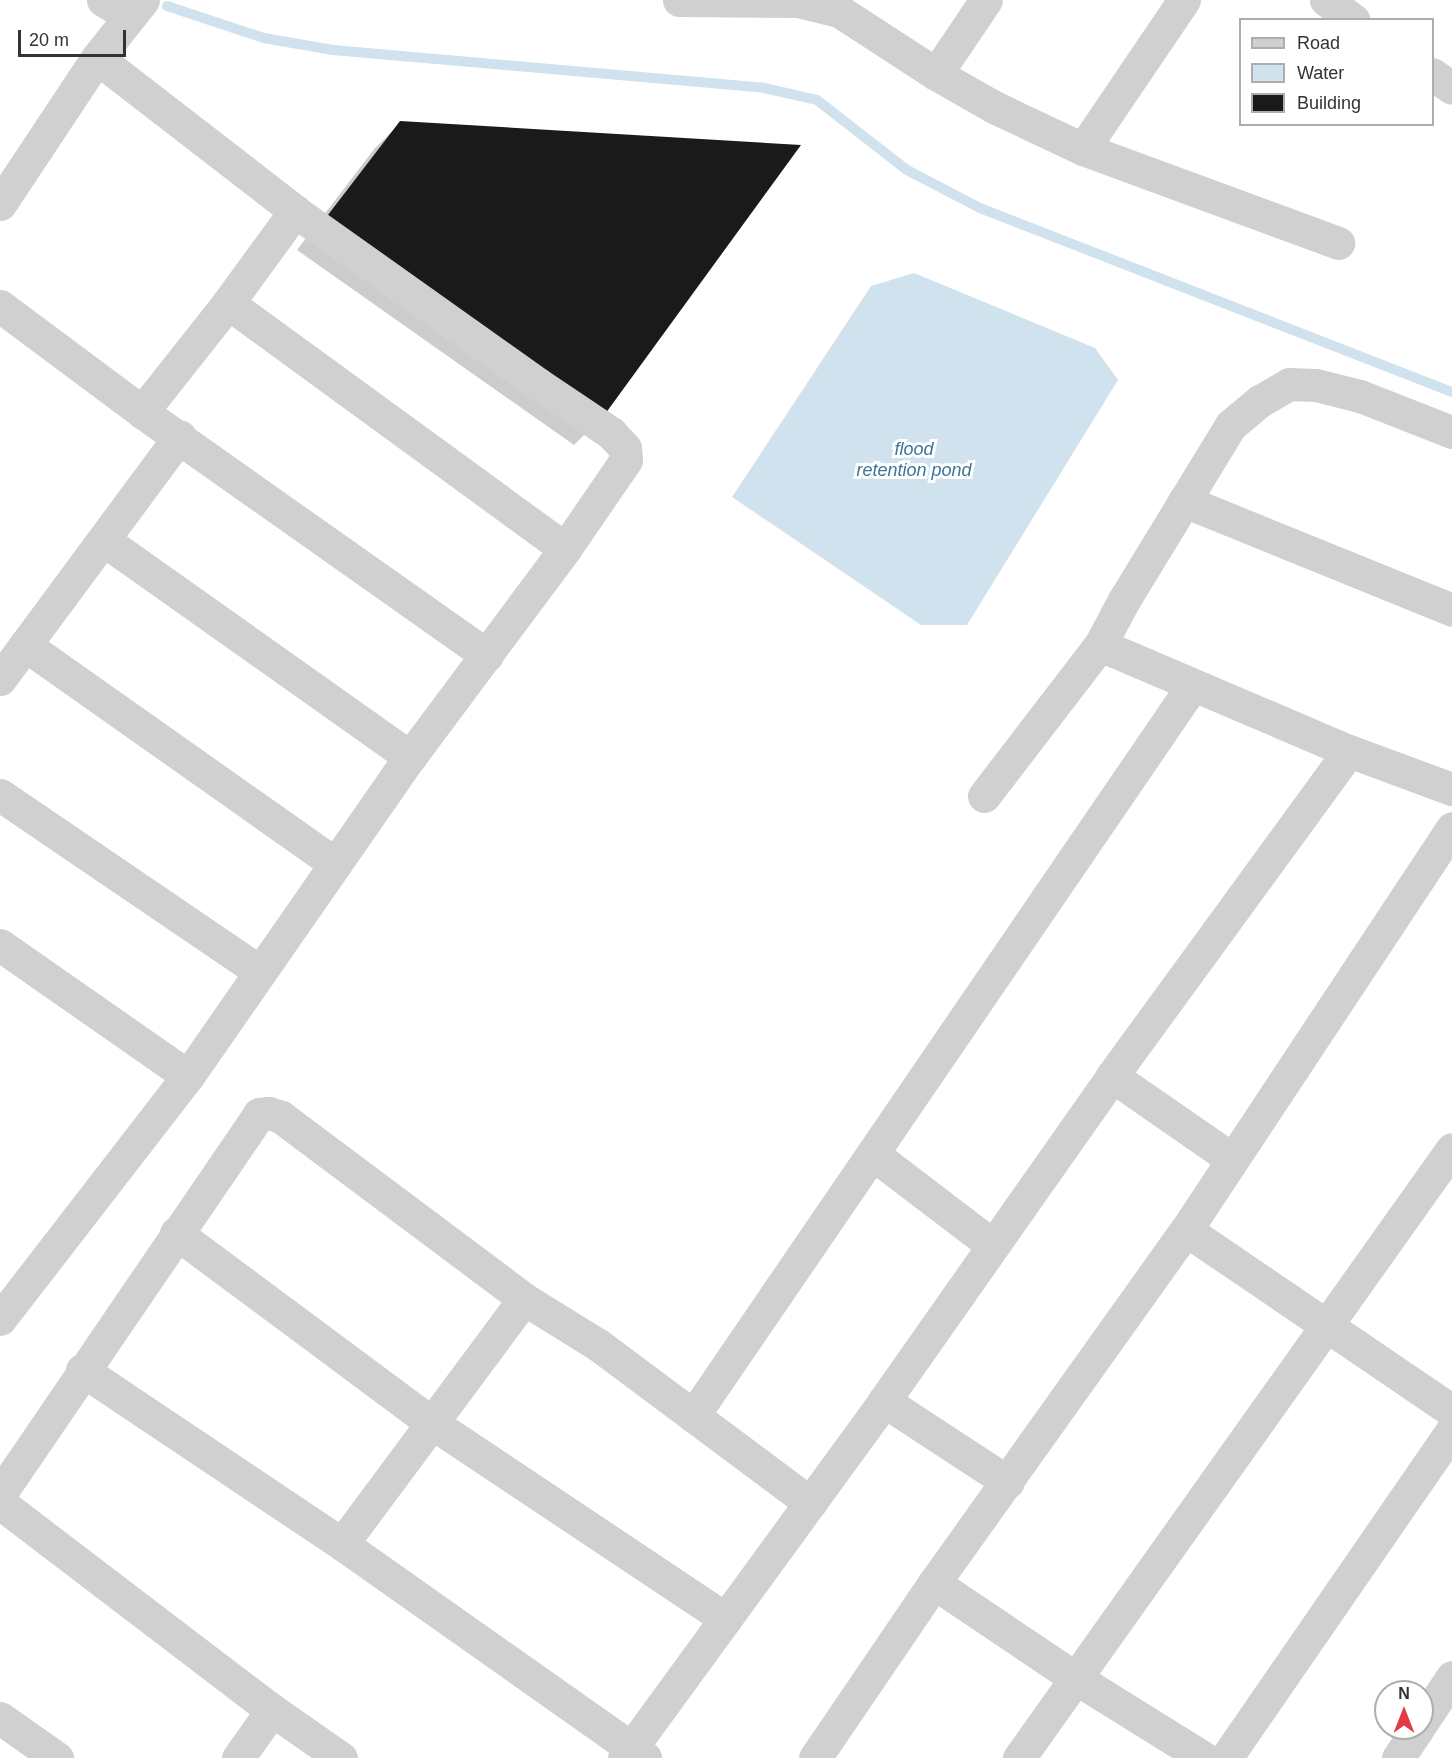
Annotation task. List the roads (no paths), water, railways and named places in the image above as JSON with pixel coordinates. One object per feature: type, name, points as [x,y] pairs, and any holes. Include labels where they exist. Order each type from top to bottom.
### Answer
[{"type":"street","points":[[679,0],[813,1],[839,10],[936,74],[994,107],[1083,149],[1338,243]]},
{"type":"street","points":[[936,74],[986,0]]},
{"type":"street","points":[[1083,149],[1184,0]]},
{"type":"street","points":[[1326,0],[1350,18]]},
{"type":"street","points":[[0,204],[98,58],[125,5]]},
{"type":"street","points":[[5,1302],[188,1076],[410,757],[565,549],[625,463],[625,448],[611,433],[537,384],[295,211],[98,58]]},
{"type":"street","points":[[1434,75],[1452,88]]},
{"type":"street","points":[[142,411],[228,303],[295,211]]},
{"type":"street","points":[[228,303],[565,549]]},
{"type":"street","points":[[0,306],[142,411],[487,655]]},
{"type":"street","points":[[984,796],[1100,645],[1184,501],[1232,425],[1260,401],[1289,384],[1316,385],[1360,396],[1452,432]]},
{"type":"street","points":[[0,679],[105,541],[180,436]]},
{"type":"street","points":[[1184,501],[1452,610]]},
{"type":"street","points":[[105,541],[410,757]]},
{"type":"street","points":[[25,645],[336,864]]},
{"type":"street","points":[[1100,645],[1349,751],[1452,789]]},
{"type":"street","points":[[693,1416],[874,1155],[1192,686]]},
{"type":"street","points":[[82,1370],[342,1544],[634,1755],[726,1619],[884,1401],[1112,1076],[1349,751]]},
{"type":"street","points":[[0,795],[259,971]]},
{"type":"street","points":[[815,1758],[934,1583],[1186,1230],[1452,828]]},
{"type":"street","points":[[0,945],[188,1076]]},
{"type":"street","points":[[1112,1076],[1232,1159]]},
{"type":"street","points":[[0,1494],[82,1370],[259,1114],[268,1113],[281,1117],[524,1299],[597,1344],[810,1503]]},
{"type":"street","points":[[1019,1758],[1452,1149]]},
{"type":"street","points":[[874,1155],[992,1245]]},
{"type":"street","points":[[1186,1230],[1326,1328],[1452,1411]]},
{"type":"street","points":[[176,1233],[432,1423],[726,1619]]},
{"type":"street","points":[[342,1544],[524,1299]]},
{"type":"street","points":[[884,1401],[1008,1482]]},
{"type":"street","points":[[1226,1758],[1452,1430]]},
{"type":"street","points":[[0,1503],[272,1710],[341,1758]]},
{"type":"street","points":[[934,1583],[1077,1679],[1204,1758]]},
{"type":"street","points":[[1434,1704],[1452,1677]]},
{"type":"street","points":[[238,1758],[272,1710]]},
{"type":"street","points":[[0,1718],[57,1758]]},
{"type":"street","points":[[1398,1758],[1410,1740]]},
{"type":"water","name":"flood retention pond","points":[[914,273],[1095,348],[1118,380],[967,625],[921,625],[732,497],[871,286]]},
{"type":"waterway","points":[[167,6],[264,38],[333,50],[764,88],[817,100],[907,170],[980,208],[1452,392]]}]
